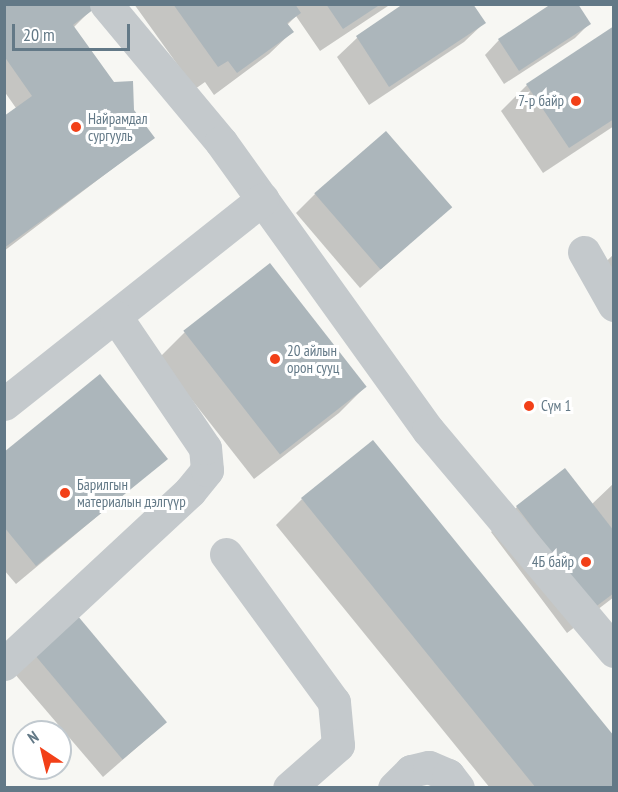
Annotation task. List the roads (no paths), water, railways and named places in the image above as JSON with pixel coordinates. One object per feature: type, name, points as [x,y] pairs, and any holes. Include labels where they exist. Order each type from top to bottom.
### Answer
[{"type":"street","points":[[106,4],[221,142],[428,430],[614,651]]},
{"type":"street","points":[[4,404],[263,199]]},
{"type":"street","points":[[584,252],[614,305]]},
{"type":"street","points":[[4,663],[190,491],[207,470],[205,448],[116,317]]},
{"type":"street","points":[[226,554],[334,702],[338,744],[289,788]]},
{"type":"street","points":[[394,788],[411,771],[429,767],[448,775],[458,788]]},
{"type":"place","name":"7-р байр","points":[[576,101]]},
{"type":"place","name":"Найрамдал сургууль","points":[[76,127]]},
{"type":"place","name":"20 айлын орон сууц","points":[[275,359]]},
{"type":"place","name":"Сүм 1","points":[[529,406]]},
{"type":"place","name":"Барилгын материалын дэлгүүр","points":[[65,493]]},
{"type":"place","name":"4Б байр","points":[[586,562]]}]
